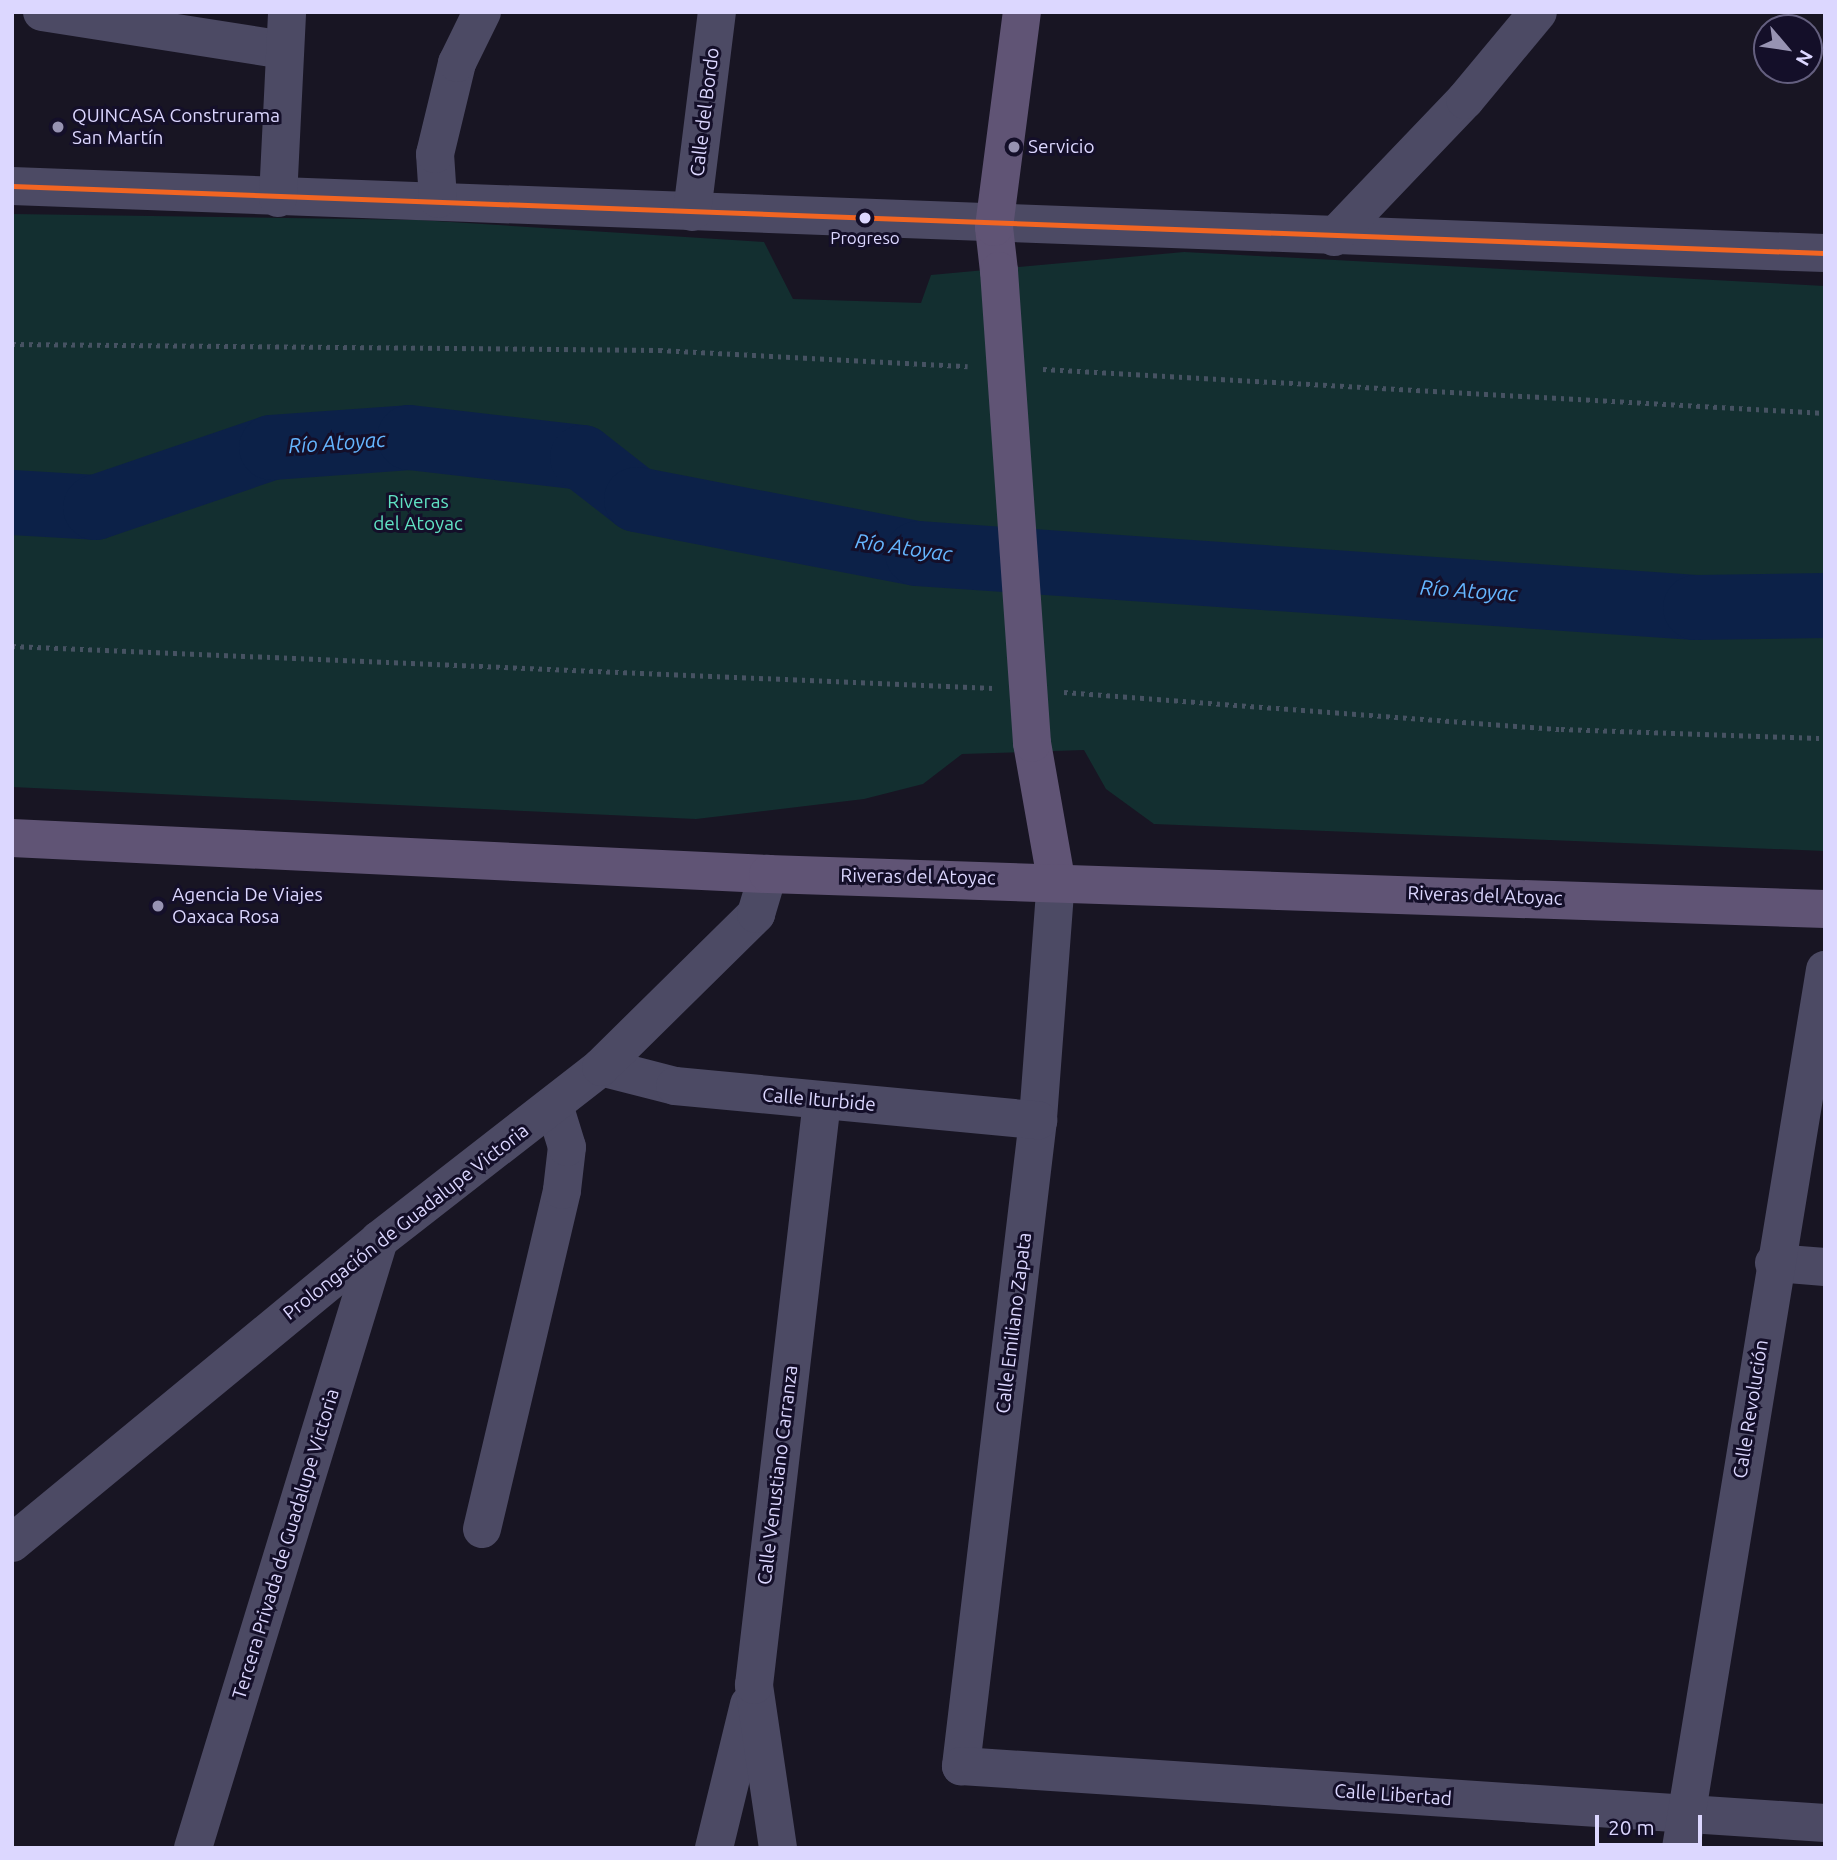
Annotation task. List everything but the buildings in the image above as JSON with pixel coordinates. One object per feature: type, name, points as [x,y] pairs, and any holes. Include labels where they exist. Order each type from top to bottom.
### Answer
[{"type":"main road","points":[[1022,12],[994,227],[1032,743],[1056,879]]},
{"type":"main road","name":"Riveras del Atoyac","points":[[12,838],[768,874],[1056,879],[1825,909]]},
{"type":"street","points":[[42,12],[284,50]]},
{"type":"street","points":[[278,198],[287,12]]},
{"type":"street","points":[[438,200],[435,155],[444,115],[457,63],[482,12]]},
{"type":"street","name":"Calle del Bordo","points":[[692,212],[717,12]]},
{"type":"street","points":[[1334,237],[1465,100],[1538,12]]},
{"type":"street","points":[[12,186],[278,198],[438,200],[994,227],[1825,253]]},
{"type":"street","name":"Prolongación de Guadalupe Victoria","points":[[12,1543],[379,1240],[601,1067],[756,914],[768,874]]},
{"type":"street","name":"Calle Emiliano Zapata","points":[[961,1766],[1038,1120],[1056,879]]},
{"type":"street","name":"Calle Revolución","points":[[1684,1831],[1774,1263],[1825,971]]},
{"type":"street","name":"Calle Iturbide","points":[[601,1067],[675,1086],[1038,1120]]},
{"type":"street","name":"Calle Venustiano Carranza","points":[[778,1848],[754,1685],[822,1101]]},
{"type":"street","points":[[482,1529],[562,1191],[566,1147],[554,1105]]},
{"type":"street","name":"Tercera Privada de Guadalupe Victoria","points":[[193,1848],[379,1240]]},
{"type":"street","points":[[1774,1263],[1825,1268]]},
{"type":"street","points":[[714,1848],[754,1685]]},
{"type":"street","name":"Calle Libertad","points":[[961,1766],[1684,1831],[1825,1823]]},
{"type":"path","points":[[12,344],[645,349],[977,367]]},
{"type":"path","points":[[1031,369],[1825,413]]},
{"type":"path","points":[[12,646],[1001,688]]},
{"type":"path","points":[[1055,691],[1561,729],[1825,738]]},
{"type":"green space","name":"Riveras del Atoyac","points":[[12,214],[419,220],[764,242],[793,299],[921,303],[931,275],[1184,252],[1825,286],[1825,851],[1154,824],[1106,789],[1084,750],[962,754],[923,784],[864,799],[696,819],[12,787]]},
{"type":"waterway","name":"Río Atoyac","points":[[12,502],[95,507],[271,447],[409,437],[582,457],[636,499],[917,553],[1695,607],[1825,605]]},
{"type":"transit line","points":[[12,186],[1825,253]]},
{"type":"place","name":"QUINCASA Construrama San Martín","points":[[58,127]]},
{"type":"place","name":"Servicio","points":[[1014,147]]},
{"type":"place","name":"Progreso","points":[[865,218]]},
{"type":"place","name":"Agencia De Viajes Oaxaca Rosa","points":[[158,906]]}]
